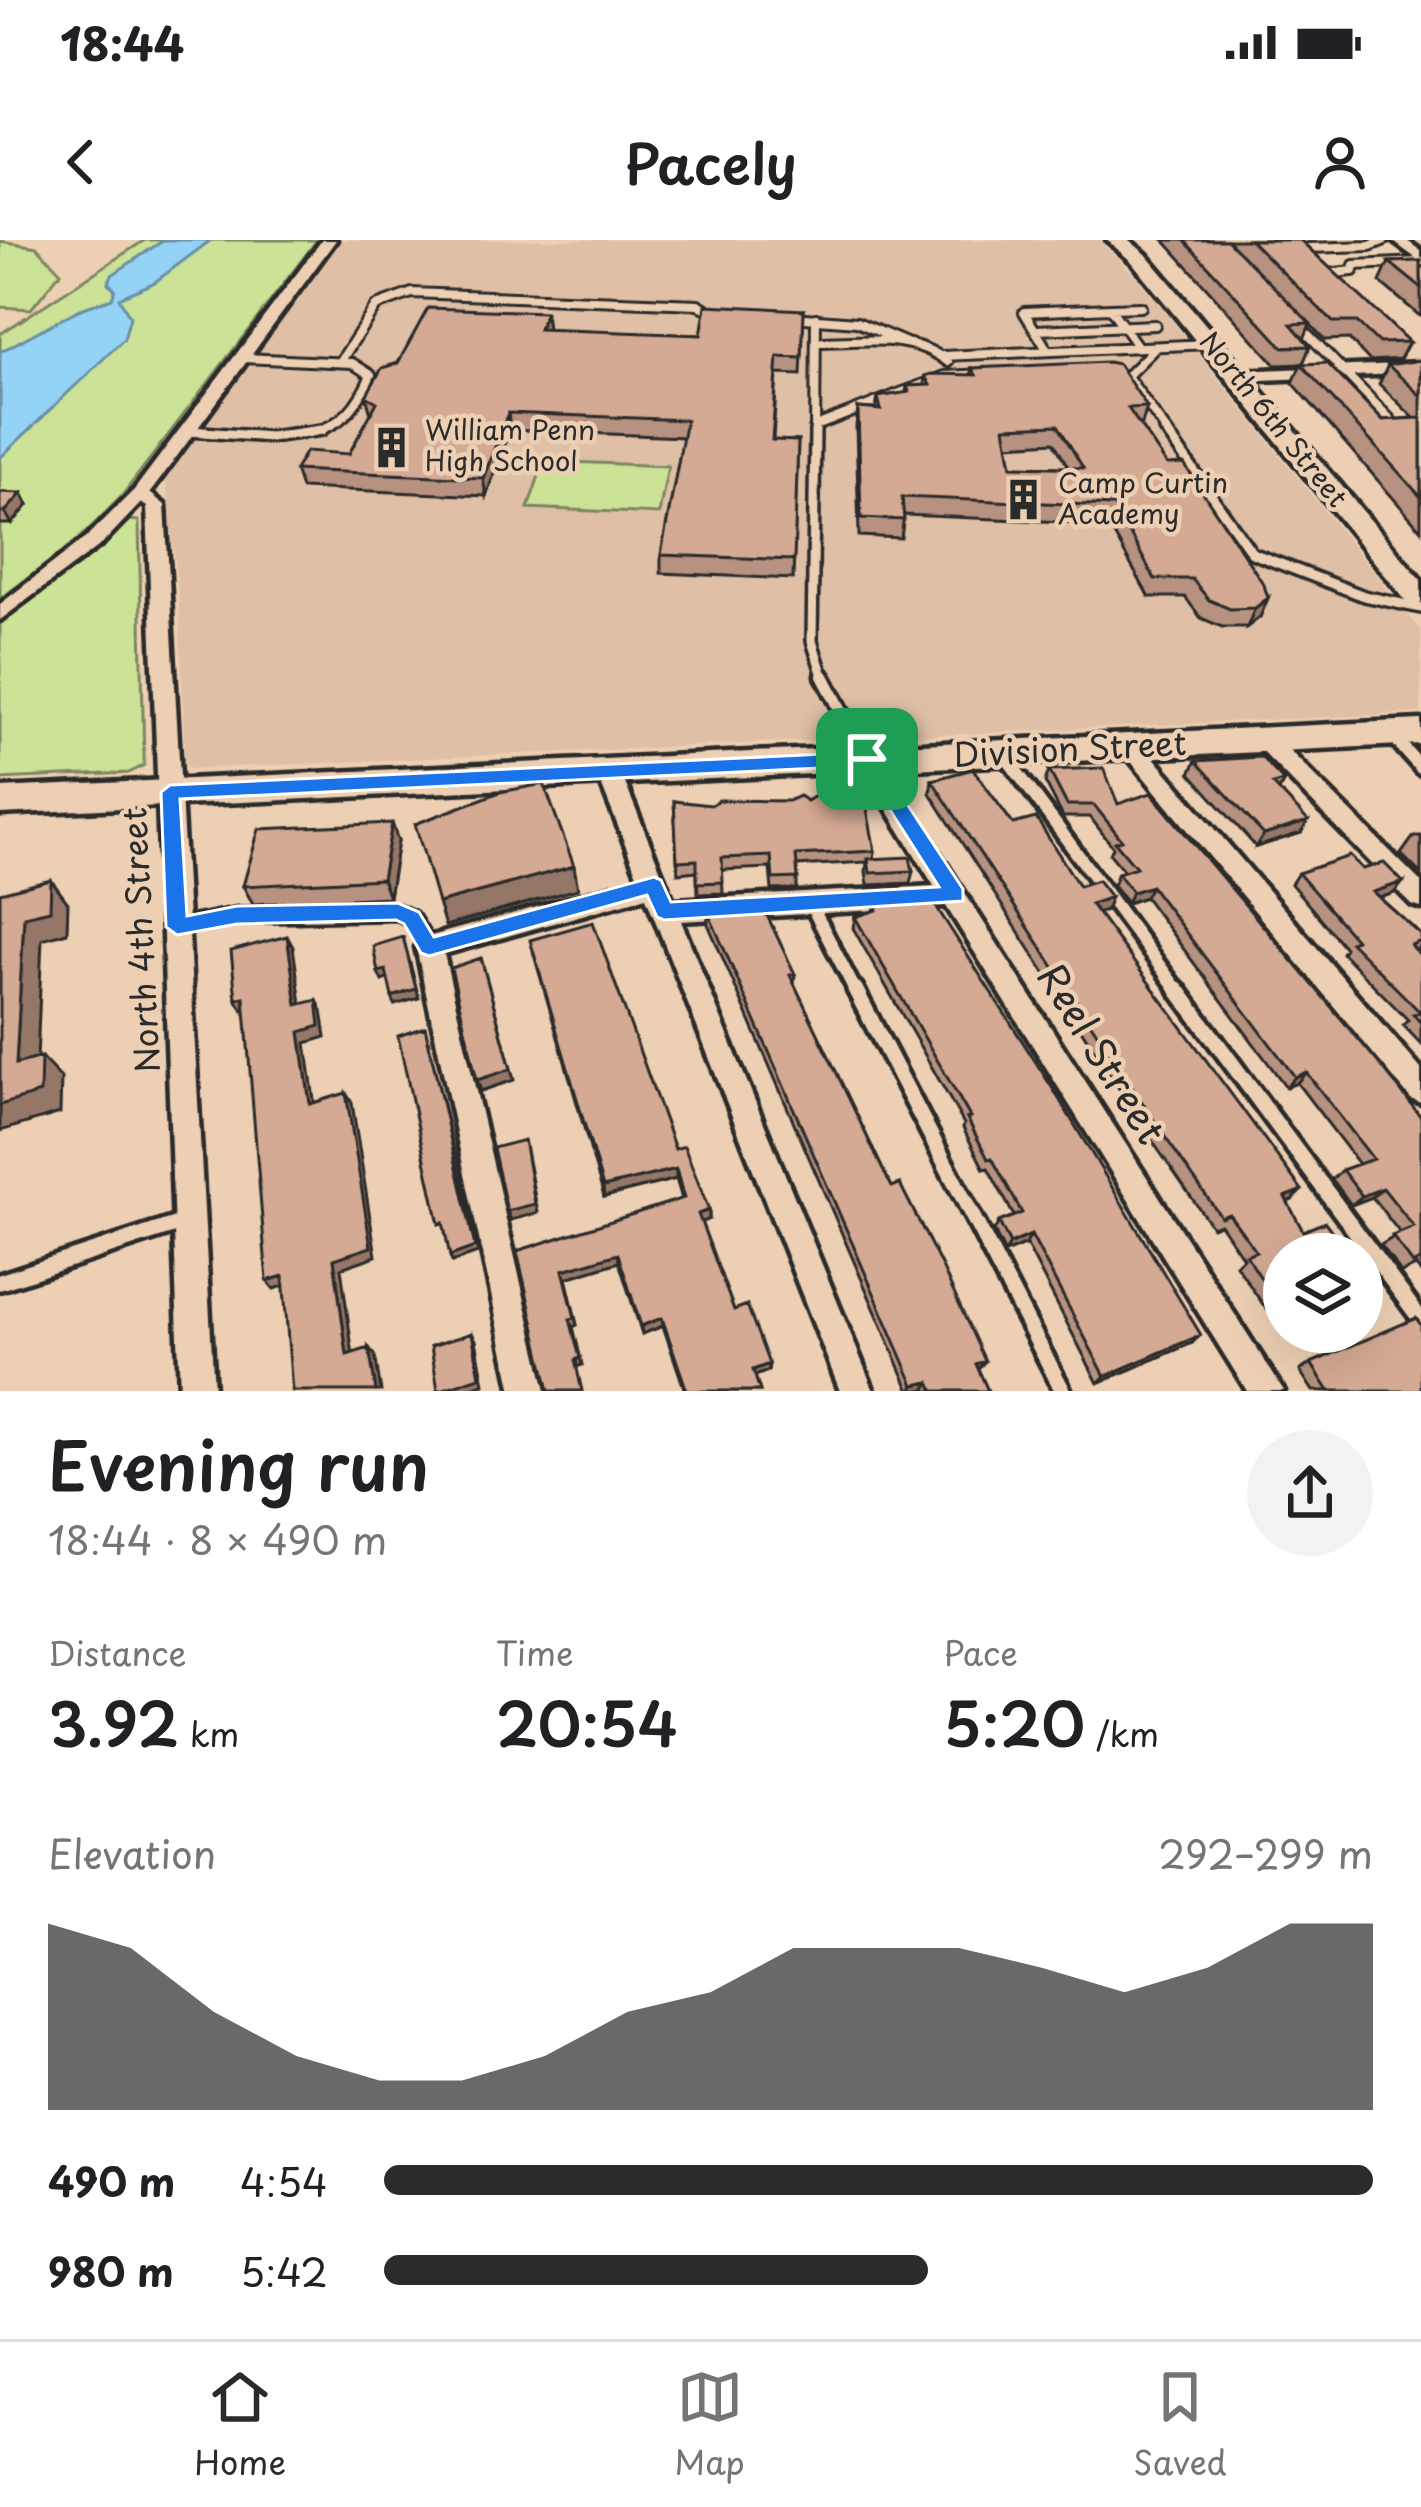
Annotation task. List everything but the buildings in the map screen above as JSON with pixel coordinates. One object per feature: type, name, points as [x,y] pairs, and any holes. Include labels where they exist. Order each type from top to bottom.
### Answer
[{"type":"main road","name":"North 6th Street","points":[[1117,240],[1133,249],[1421,603]]},
{"type":"main road","name":"Division Street","points":[[0,801],[1406,733]]},
{"type":"street","points":[[0,614],[82,550],[140,494],[329,240]]},
{"type":"street","points":[[1398,240],[1421,260]]},
{"type":"street","points":[[1312,244],[1352,290]]},
{"type":"street","points":[[1237,376],[1421,368]]},
{"type":"street","name":"North 4th Street","points":[[140,494],[156,506],[197,1391]]},
{"type":"street","points":[[1265,740],[1421,898]]},
{"type":"street","points":[[1131,746],[1421,1090]]},
{"type":"street","name":"Reel Street","points":[[867,759],[1268,1391]]},
{"type":"street","points":[[608,772],[856,1391]]},
{"type":"street","points":[[529,1391],[429,947],[659,898],[810,903],[955,895]]},
{"type":"lane","points":[[1312,244],[1370,246],[1381,240]]},
{"type":"lane","points":[[1335,274],[1353,271],[1354,265],[1421,260]]},
{"type":"lane","points":[[340,362],[376,306],[412,293],[698,304],[710,314],[731,315]]},
{"type":"lane","points":[[1048,351],[1024,312],[1141,307]]},
{"type":"lane","points":[[1109,308],[1138,347]]},
{"type":"lane","points":[[773,317],[857,322],[943,356],[1211,344]]},
{"type":"lane","points":[[816,318],[812,640],[825,682],[867,759]]},
{"type":"lane","points":[[1296,322],[1391,420]]},
{"type":"lane","points":[[1036,330],[1155,325]]},
{"type":"lane","points":[[817,342],[906,343]]},
{"type":"lane","points":[[1126,376],[1157,346]]},
{"type":"lane","points":[[1104,349],[1109,358],[1100,370],[1126,376],[1252,553],[1364,596],[1421,603]]},
{"type":"lane","points":[[943,356],[949,365],[944,376]]},
{"type":"lane","points":[[189,431],[305,435],[334,429],[350,418],[371,375],[362,366],[340,362],[243,358]]},
{"type":"lane","points":[[815,426],[944,376],[990,374]]},
{"type":"lane","points":[[1406,733],[1421,768]]},
{"type":"lane","points":[[1002,752],[1421,1320]]},
{"type":"lane","points":[[810,903],[1064,1391]]},
{"type":"lane","points":[[177,927],[237,915],[398,912],[411,918],[429,947]]},
{"type":"lane","points":[[0,1282],[190,1220]]},
{"type":"shaded area","points":[[339,240],[1099,240],[1137,277],[1421,631],[1421,713],[189,769],[166,480]]},
{"type":"green space","points":[[145,240],[317,240],[121,497],[76,542],[0,599],[0,334]]},
{"type":"green space","points":[[0,241],[37,247],[61,272],[31,309],[0,307]]},
{"type":"green space","points":[[544,461],[668,466],[659,514],[528,508]]},
{"type":"green space","points":[[130,520],[139,521],[144,765],[129,773],[0,779],[0,622]]},
{"type":"water","points":[[164,240],[211,240],[155,282],[119,298],[130,317],[124,339],[0,458],[0,352],[78,310],[112,298],[115,289],[108,283],[112,275]]},
{"type":"place","name":"William Penn High School","points":[[391,447]]},
{"type":"place","name":"Camp Curtin Academy","points":[[1024,500]]},
{"type":"route","points":[[867,759],[955,895],[664,911],[654,885],[429,947],[422,930],[398,912],[237,915],[177,927],[170,792],[867,759]]}]
